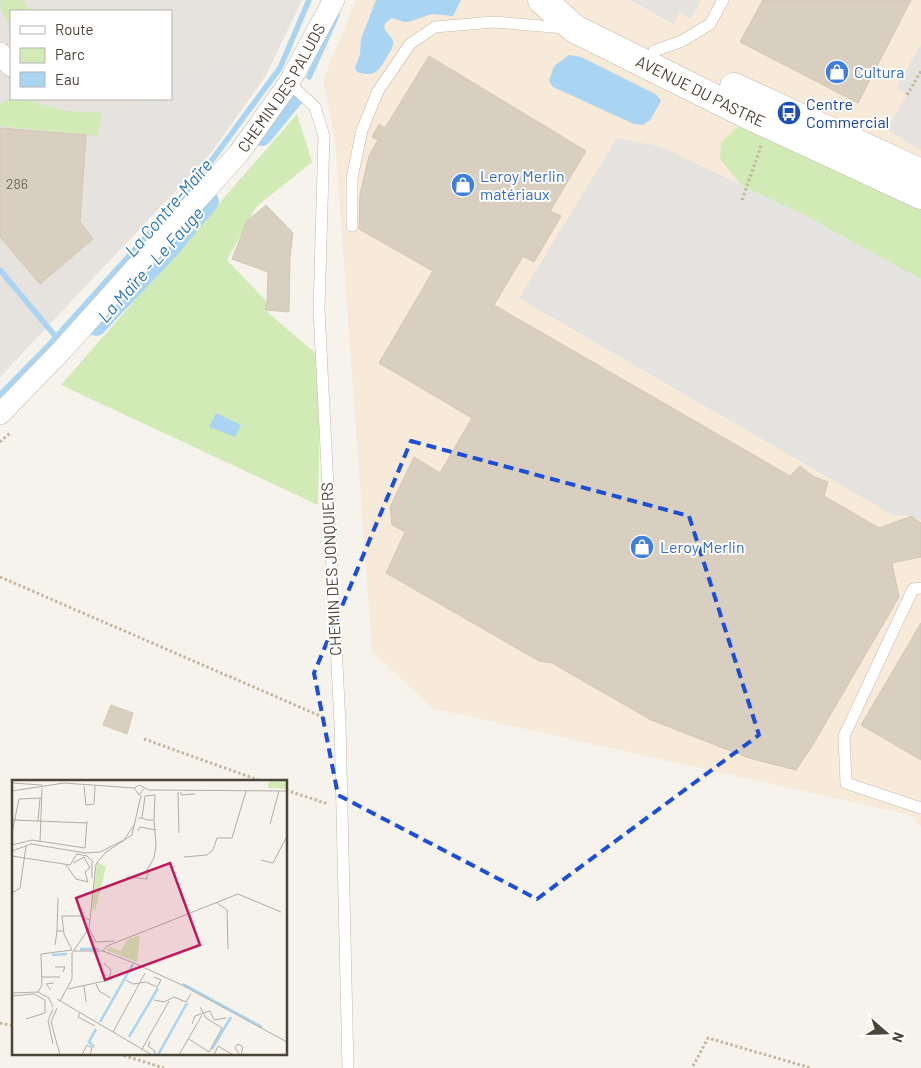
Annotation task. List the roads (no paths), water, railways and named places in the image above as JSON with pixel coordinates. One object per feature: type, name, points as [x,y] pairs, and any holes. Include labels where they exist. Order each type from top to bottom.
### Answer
[{"type":"street","name":"CHEMIN DES PALUDS","points":[[0,414],[62,350],[240,153],[289,83],[334,0]]},
{"type":"street","name":"AVENUE DU PASTRE","points":[[542,0],[575,29],[769,124],[921,195]]},
{"type":"street","name":"AVENUE DU PASTRE","points":[[568,0],[594,19],[654,50],[921,173]]},
{"type":"street","points":[[0,53],[10,65]]},
{"type":"lane","points":[[654,50],[682,41],[710,24],[723,0]]},
{"type":"lane","points":[[352,226],[352,178],[362,130],[378,91],[410,44],[435,27],[464,24],[494,22],[575,29]]},
{"type":"lane","name":"CHEMIN DES JONQUIERS","points":[[289,83],[315,107],[324,136],[319,310],[340,724],[348,1068]]},
{"type":"lane","points":[[921,588],[913,589],[844,736],[846,783],[921,808]]},
{"type":"water","points":[[376,0],[461,0],[453,16],[432,14],[408,22],[392,18],[387,21],[384,27],[393,40],[392,48],[379,69],[373,73],[363,74],[357,72],[355,68],[360,54],[361,39]]},
{"type":"water","points":[[569,55],[581,57],[657,95],[661,101],[650,120],[643,125],[634,124],[553,87],[549,81],[554,66]]},
{"type":"water","points":[[216,413],[241,425],[235,437],[209,427]]},
{"type":"waterway","name":"La Contre-Maïre","points":[[0,395],[47,347],[198,179],[280,68],[309,0]]},
{"type":"waterway","points":[[309,77],[337,15]]},
{"type":"waterway","name":"La Maïre - Le Fauge","points":[[262,136],[294,97]]},
{"type":"waterway","name":"La Maïre - Le Fauge","points":[[96,326],[170,248],[209,201]]},
{"type":"waterway","points":[[0,270],[56,337]]},
{"type":"place","name":"Cultura","points":[[837,72]]},
{"type":"place","name":"Centre Commercial","points":[[789,113]]},
{"type":"place","name":"Leroy Merlin matériaux","points":[[463,185]]},
{"type":"place","name":"Leroy Merlin","points":[[642,547]]}]
